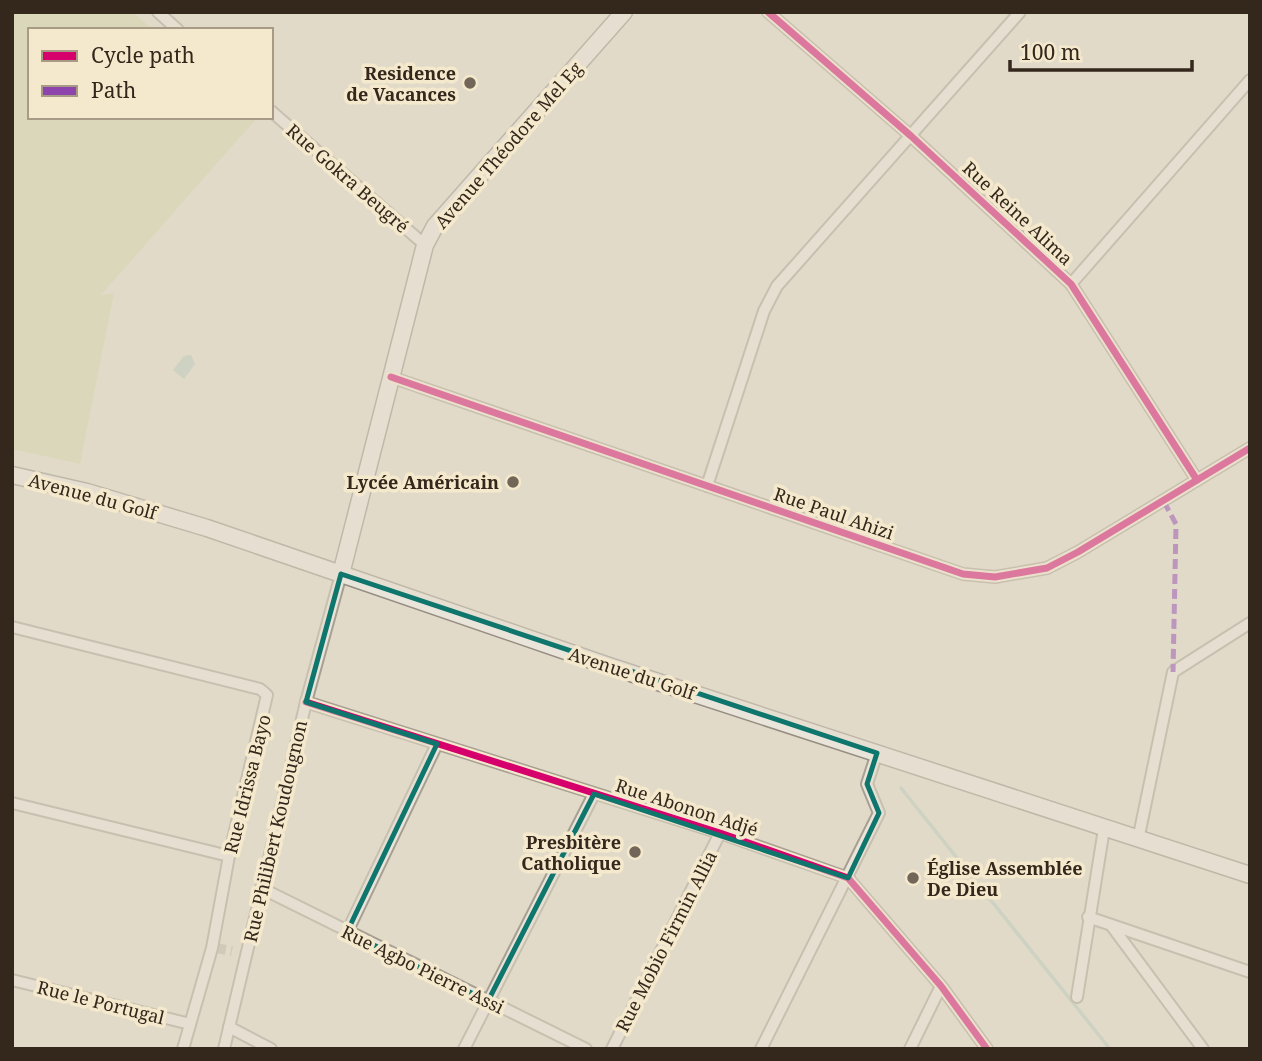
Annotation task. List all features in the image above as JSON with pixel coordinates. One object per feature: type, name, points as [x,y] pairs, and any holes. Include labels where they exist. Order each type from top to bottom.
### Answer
[{"type":"main road","name":"Avenue Théodore Mel Eg","points":[[341,575],[425,245],[443,214],[624,12]]},
{"type":"main road","name":"Avenue du Golf","points":[[12,475],[140,507],[1250,876]]},
{"type":"street","points":[[158,12],[176,28]]},
{"type":"street","name":"Rue Reine Alima","points":[[768,12],[911,136],[1071,284],[1198,480]]},
{"type":"street","points":[[707,486],[769,299],[777,286],[1020,12]]},
{"type":"street","points":[[1071,284],[1250,80]]},
{"type":"street","name":"Rue Gokra Beugré","points":[[273,113],[425,245]]},
{"type":"street","name":"Rue Paul Ahizi","points":[[391,377],[963,574],[995,578],[1047,568],[1250,448]]},
{"type":"street","name":"Rue Philibert Koudougnon","points":[[224,1049],[306,702],[341,575]]},
{"type":"street","points":[[1138,840],[1173,672],[1250,623]]},
{"type":"street","name":"Rue Idrissa Bayo","points":[[12,627],[266,692],[266,706],[229,856],[214,948],[183,1049]]},
{"type":"street","name":"Rue Abonon Adjé","points":[[306,702],[720,833],[848,878],[941,986],[987,1049]]},
{"type":"street","points":[[347,932],[437,744]]},
{"type":"street","points":[[761,1049],[879,813],[867,784],[877,753]]},
{"type":"street","points":[[464,1049],[594,794]]},
{"type":"street","points":[[12,803],[229,856]]},
{"type":"street","points":[[1077,997],[1104,829]]},
{"type":"street","name":"Rue Mobio Firmin Allia","points":[[612,1049],[720,833]]},
{"type":"street","name":"Rue Agbo Pierre Assi","points":[[261,888],[586,1049]]},
{"type":"street","points":[[1088,917],[1250,972]]},
{"type":"street","points":[[1111,925],[1203,1049]]},
{"type":"street","points":[[232,951],[246,954]]},
{"type":"street","name":"Rue le Portugal","points":[[12,980],[190,1024]]},
{"type":"street","points":[[910,1049],[941,986]]},
{"type":"street","points":[[229,1027],[271,1049]]},
{"type":"highlighted area","points":[[341,574],[877,753],[867,784],[879,813],[848,878],[594,794],[488,1001],[347,932],[437,744],[306,702]]},
{"type":"green space","points":[[12,12],[133,12],[151,28],[28,28],[28,119],[256,119],[101,295],[114,293],[80,464],[12,449]]},
{"type":"shaded area","points":[[191,355],[195,364],[184,379],[173,370],[184,356]]},
{"type":"waterway","points":[[901,788],[1110,1049]]},
{"type":"tunnel","points":[[216,948],[232,951]]},
{"type":"marked path","points":[[1164,502],[1176,524],[1173,672]]},
{"type":"cycle path","points":[[768,12],[911,136],[1071,284],[1197,480]]},
{"type":"cycle path","points":[[391,377],[963,574],[995,577],[1047,568],[1250,448]]},
{"type":"cycle path","points":[[306,702],[720,833],[848,878],[941,986],[987,1049]]},
{"type":"place","name":"Residence de Vacances","points":[[470,83]]},
{"type":"place","name":"Lycée Américain","points":[[513,482]]},
{"type":"place","name":"Presbitère Catholique","points":[[635,852]]},
{"type":"place","name":"Église Assemblée De Dieu","points":[[913,878]]}]
